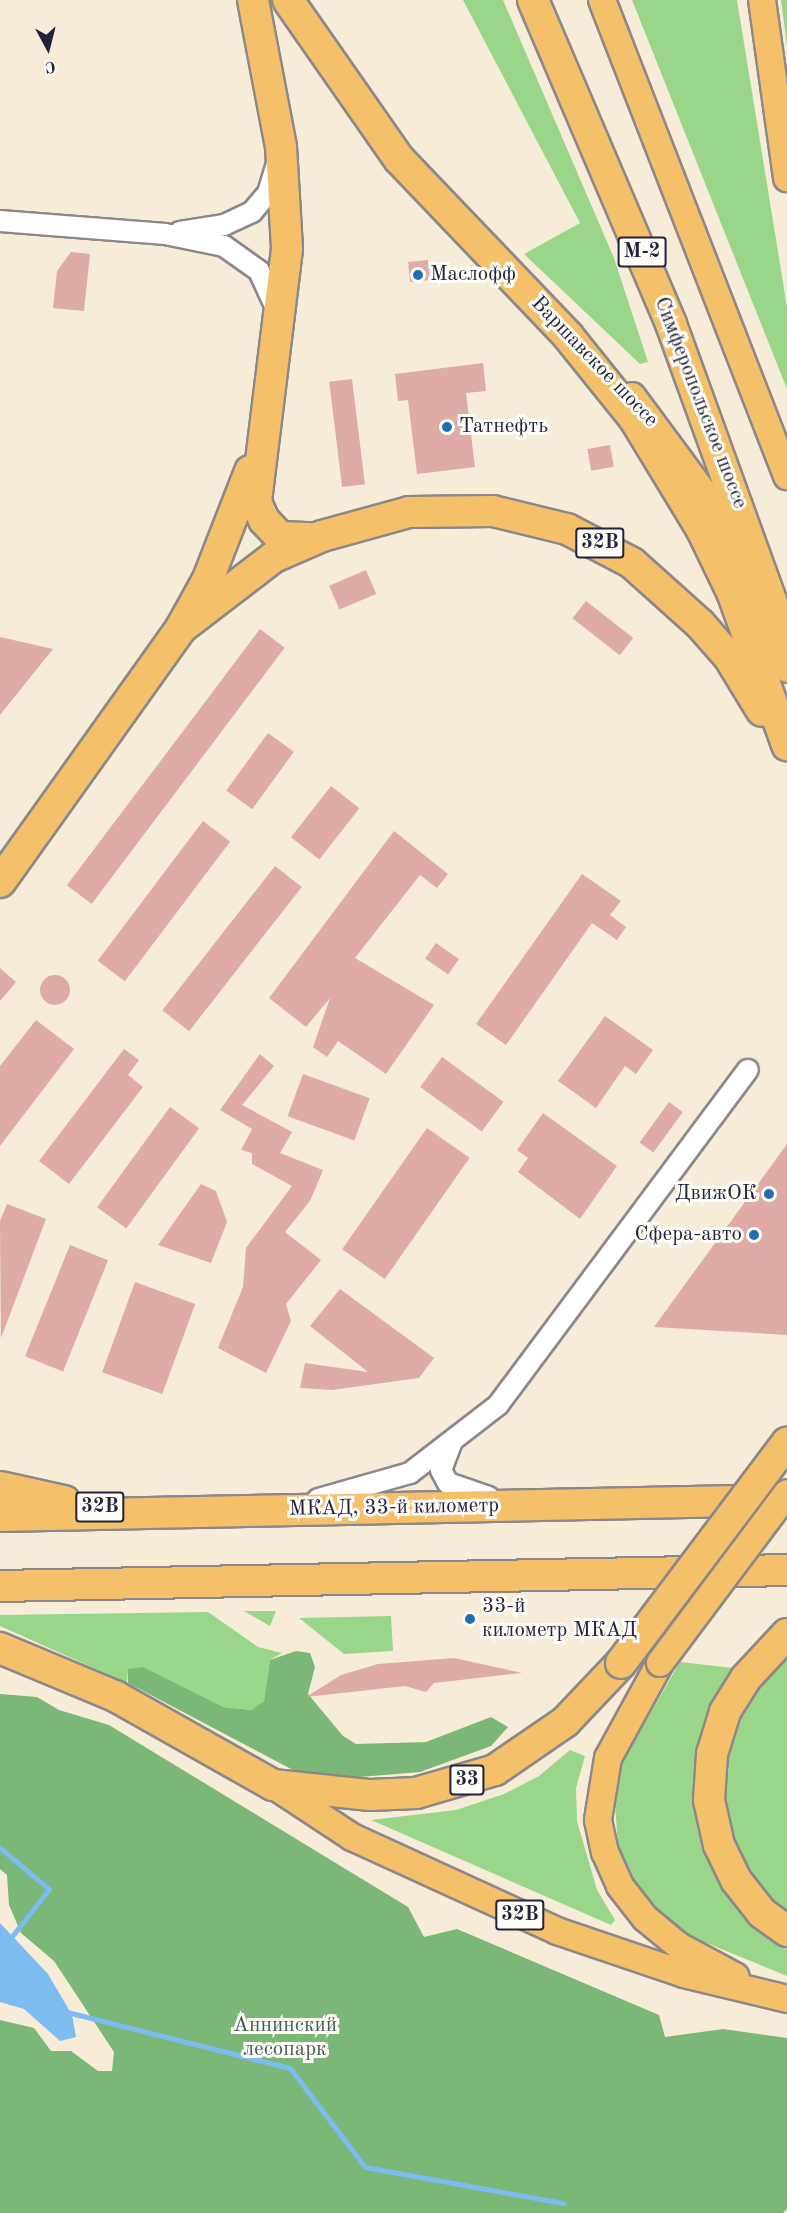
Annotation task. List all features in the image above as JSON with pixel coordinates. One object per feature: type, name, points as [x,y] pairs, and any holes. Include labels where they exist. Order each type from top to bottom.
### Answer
[{"type":"highway","points":[[253,0],[281,147],[287,249],[282,323],[255,482],[264,520],[280,537],[299,541],[322,536]]},
{"type":"highway","name":"Варшавское шоссе","points":[[288,0],[399,159],[568,336]]},
{"type":"highway","name":"Симферопольское шоссе","points":[[532,0],[671,324],[740,508],[787,644]]},
{"type":"highway","points":[[568,336],[634,418],[702,530],[732,592],[787,745]]},
{"type":"highway","points":[[0,882],[181,628],[212,569],[266,413]]},
{"type":"highway","name":"32B","points":[[181,628],[274,557],[367,520],[454,509],[532,518],[604,545],[700,624],[729,657],[787,755]]},
{"type":"highway","name":"33","points":[[273,1785],[370,1796],[456,1784],[531,1749],[621,1663],[787,1443]]},
{"type":"highway","name":"32B","points":[[0,1487],[102,1507],[201,1512]]},
{"type":"highway","name":"МКАД, 33-й километр","points":[[0,1516],[787,1500]]},
{"type":"highway","points":[[0,1586],[787,1570]]},
{"type":"highway","points":[[787,1634],[746,1678],[725,1712],[712,1754],[710,1800],[719,1845],[736,1880],[762,1913],[787,1931]]},
{"type":"highway","name":"32B","points":[[0,1648],[115,1696],[273,1785]]},
{"type":"main road","name":"М-2","points":[[602,0],[787,476]]},
{"type":"main road","points":[[762,0],[787,178]]},
{"type":"main road","name":"Варшавское шоссе","points":[[568,336],[637,401],[681,457],[715,508],[787,669]]},
{"type":"main road","name":"32B","points":[[787,1494],[660,1663],[608,1758],[598,1820],[605,1852],[620,1886],[645,1918],[679,1946],[787,1998]]},
{"type":"main road","name":"32B","points":[[273,1785],[352,1837],[557,1931],[684,1974],[787,1998]]},
{"type":"street","points":[[165,234],[224,225],[252,212],[268,193],[281,147]]},
{"type":"street","points":[[0,221],[165,234],[224,246],[247,258],[268,286],[282,323]]},
{"type":"street","points":[[740,508],[760,606],[776,714]]},
{"type":"street","points":[[245,1511],[367,1489],[410,1473],[451,1444],[498,1405],[527,1370],[748,1070]]},
{"type":"street","points":[[451,1444],[441,1470],[448,1483],[463,1492],[569,1504]]},
{"type":"green space","points":[[463,0],[503,0],[614,258],[648,362],[640,364],[524,254],[580,223]]},
{"type":"green space","points":[[632,0],[737,0],[787,307],[787,389]]},
{"type":"green space","points":[[781,0],[787,0],[787,46]]},
{"type":"green space","points":[[244,1611],[276,1611],[270,1626]]},
{"type":"green space","points":[[208,1612],[258,1647],[282,1653],[270,1660],[264,1701],[253,1710],[223,1707],[128,1669],[127,1683],[0,1626],[0,1615]]},
{"type":"green space","points":[[391,1616],[393,1651],[344,1654],[299,1618]]},
{"type":"green space","points":[[296,1651],[310,1653],[315,1667],[308,1694],[343,1736],[356,1744],[426,1742],[491,1717],[508,1727],[491,1746],[420,1772],[360,1777],[295,1771],[128,1683],[128,1669],[143,1667],[223,1707],[252,1710],[264,1701],[270,1660]]},
{"type":"green space","points":[[787,1652],[787,1914],[750,1875],[731,1841],[724,1802],[726,1762],[736,1721],[756,1687]]},
{"type":"green space","points":[[680,1662],[733,1668],[708,1712],[696,1755],[694,1805],[705,1851],[724,1890],[751,1923],[787,1950],[787,1976],[687,1935],[653,1908],[630,1878],[618,1847],[614,1789],[621,1764]]},
{"type":"green space","name":"Аннинский лесопарк","points":[[0,1694],[37,1697],[59,1710],[109,1725],[408,1907],[424,1937],[457,1929],[659,2015],[665,2037],[723,2029],[787,2038],[787,2209],[783,2213],[0,2213],[0,2020],[34,2028],[51,2051],[71,2051],[98,2071],[112,2071],[114,2052],[54,1961],[21,1933],[9,1905],[7,1875],[0,1869]]},
{"type":"green space","points":[[570,1750],[585,1756],[576,1788],[577,1821],[597,1890],[615,1920],[611,1925],[371,1820],[456,1810],[504,1794],[539,1776]]},
{"type":"water","points":[[0,1923],[48,1974],[72,2015],[76,2037],[60,2041],[24,2009],[0,2002]]},
{"type":"building","points":[[71,252],[90,254],[84,311],[53,308],[57,271]]},
{"type":"building","points":[[428,260],[430,280],[410,282],[408,262]]},
{"type":"building","points":[[483,363],[486,391],[466,393],[475,467],[417,474],[408,400],[398,401],[395,374]]},
{"type":"building","points":[[352,379],[365,484],[342,487],[329,382]]},
{"type":"building","points":[[610,445],[614,467],[591,471],[587,449]]},
{"type":"building","points":[[366,570],[376,594],[339,610],[329,586]]},
{"type":"building","points":[[586,601],[633,638],[620,655],[572,618]]},
{"type":"building","points":[[260,629],[285,648],[92,904],[67,885]]},
{"type":"building","points":[[0,637],[53,649],[0,715]]},
{"type":"building","points":[[268,733],[294,752],[252,809],[226,790]]},
{"type":"building","points":[[331,786],[359,808],[319,859],[291,837]]},
{"type":"building","points":[[203,821],[230,841],[125,981],[98,961]]},
{"type":"building","points":[[394,831],[448,874],[437,888],[420,875],[355,958],[434,1005],[386,1074],[338,1041],[327,1057],[313,1047],[330,998],[306,1027],[269,998]]},
{"type":"building","points":[[275,866],[302,887],[189,1031],[162,1010]]},
{"type":"building","points":[[582,874],[621,901],[610,915],[626,927],[617,940],[592,923],[506,1045],[476,1024]]},
{"type":"building","points":[[436,943],[459,959],[448,975],[425,959]]},
{"type":"building","points":[[0,968],[16,982],[0,1001]]},
{"type":"building","points":[[55,975],[66,979],[70,990],[66,1001],[55,1005],[44,1001],[40,990],[44,979]]},
{"type":"building","points":[[605,1016],[653,1050],[636,1074],[625,1066],[596,1108],[558,1081]]},
{"type":"building","points":[[36,1020],[74,1049],[0,1146],[0,1066]]},
{"type":"building","points":[[124,1049],[139,1060],[128,1075],[143,1087],[69,1184],[39,1161]]},
{"type":"building","points":[[260,1054],[274,1066],[242,1105],[292,1132],[280,1153],[323,1170],[310,1201],[285,1232],[321,1260],[286,1304],[291,1321],[266,1373],[218,1348],[243,1287],[246,1248],[292,1186],[252,1164],[252,1153],[241,1150],[252,1129],[220,1110]]},
{"type":"building","points":[[442,1057],[503,1102],[482,1132],[420,1087]]},
{"type":"building","points":[[303,1074],[370,1098],[354,1141],[288,1116]]},
{"type":"building","points":[[669,1102],[683,1112],[653,1152],[640,1142]]},
{"type":"building","points":[[170,1107],[199,1128],[126,1228],[97,1207]]},
{"type":"building","points":[[543,1113],[617,1166],[580,1219],[518,1172],[528,1158],[517,1150]]},
{"type":"building","points":[[427,1128],[470,1158],[385,1279],[342,1249]]},
{"type":"building","name":"Сфера-авто","points":[[787,1144],[787,1335],[654,1327]]},
{"type":"building","points":[[201,1184],[216,1191],[227,1222],[211,1263],[158,1245]]},
{"type":"building","points":[[7,1204],[46,1219],[1,1338],[0,1221]]},
{"type":"building","points":[[70,1245],[108,1260],[63,1372],[25,1356]]},
{"type":"building","points":[[135,1282],[195,1304],[162,1394],[102,1372]]},
{"type":"building","points":[[340,1289],[434,1358],[419,1378],[332,1390],[300,1388],[305,1363],[368,1372],[310,1326]]},
{"type":"building","points":[[454,1658],[522,1673],[434,1683],[426,1692],[405,1686],[306,1697],[341,1675],[378,1664]]},
{"type":"waterway","points":[[0,1848],[49,1889],[9,1940]]},
{"type":"waterway","points":[[67,2012],[290,2068],[365,2167],[564,2203]]},
{"type":"place","name":"Маслофф","points":[[418,275]]},
{"type":"place","name":"Татнефть","points":[[447,427]]},
{"type":"place","name":"ДвижОК","points":[[769,1194]]},
{"type":"place","name":"Сфера-авто","points":[[754,1235]]},
{"type":"place","name":"33-й километр МКАД","points":[[470,1619]]}]
